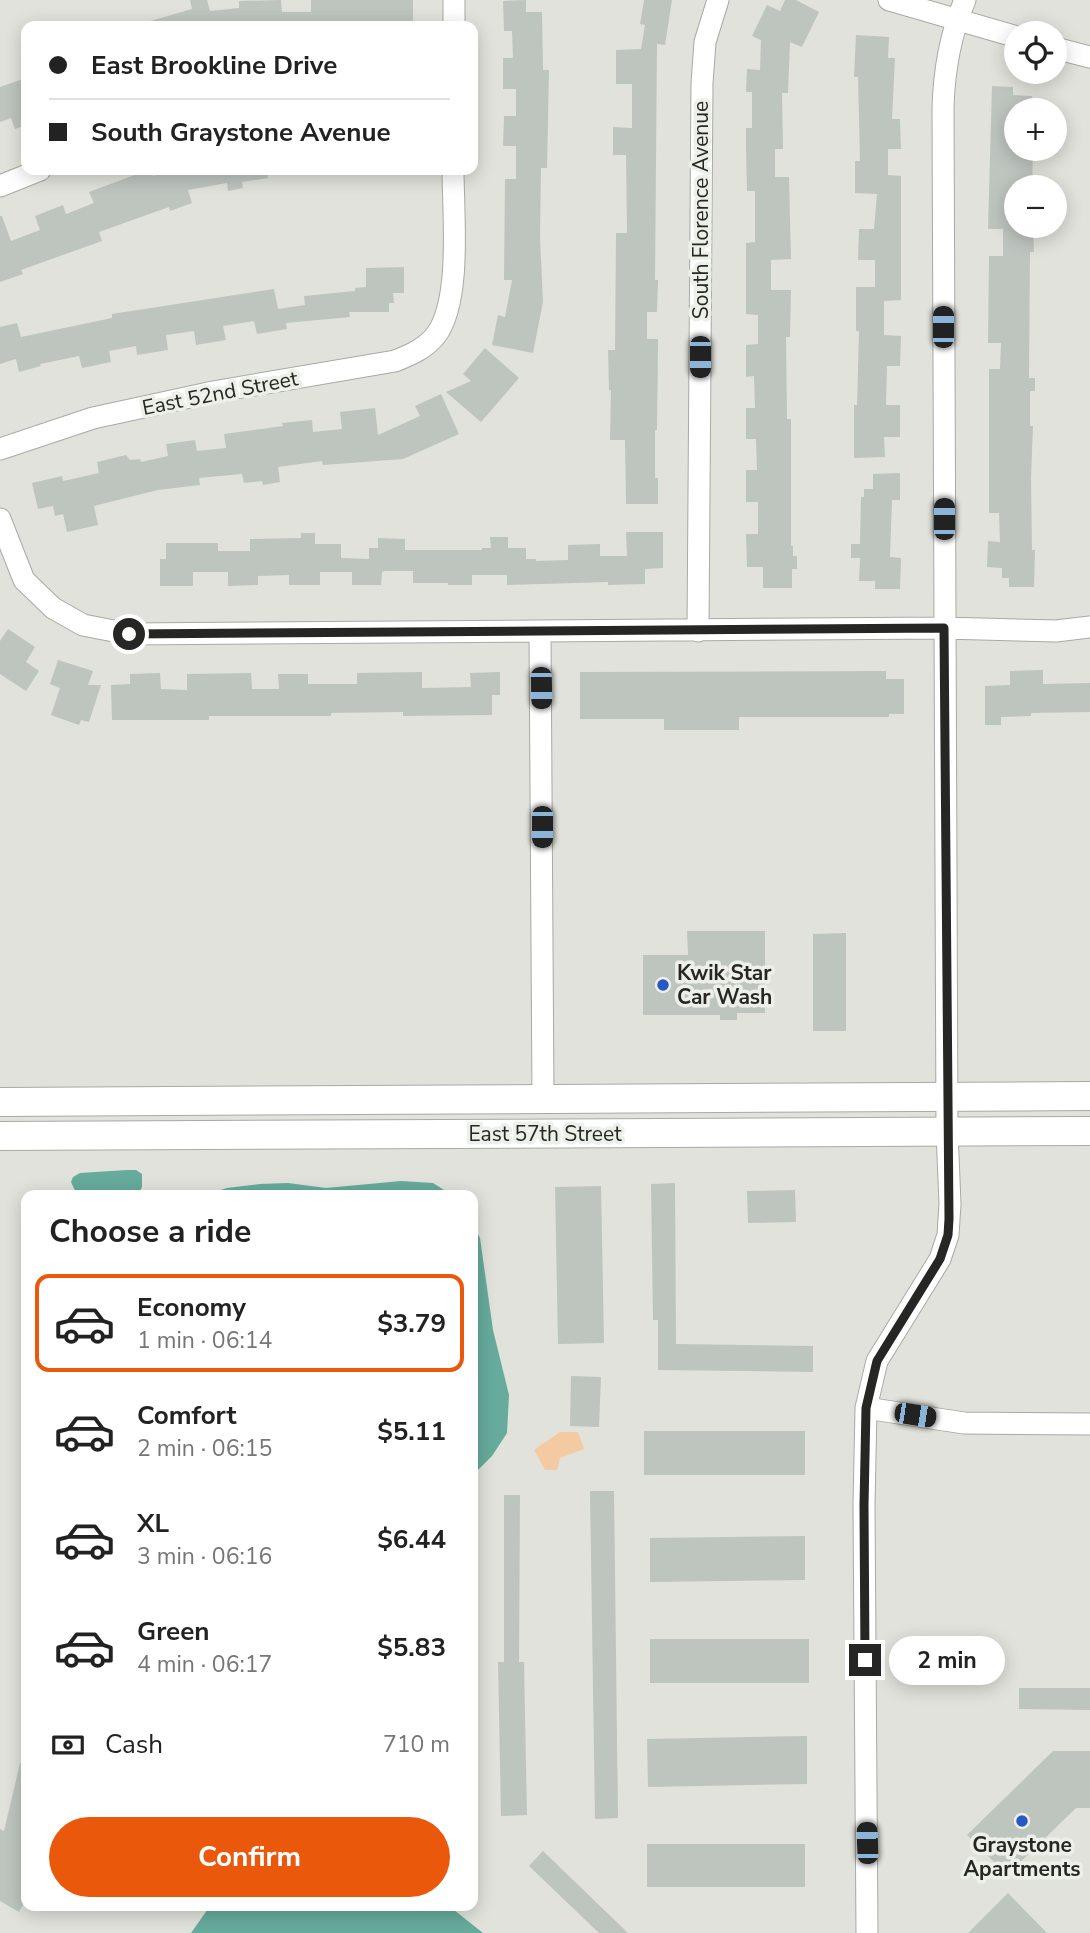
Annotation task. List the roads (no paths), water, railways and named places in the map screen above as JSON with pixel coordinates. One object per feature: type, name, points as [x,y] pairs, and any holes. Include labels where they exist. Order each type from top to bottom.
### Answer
[{"type":"main road","name":"East 57th Street","points":[[0,1102],[1090,1096]]},
{"type":"main road","name":"East 57th Street","points":[[0,1136],[1090,1130]]},
{"type":"street","points":[[454,0],[454,21]]},
{"type":"street","name":"South Florence Avenue","points":[[698,631],[702,83],[705,43],[719,0]]},
{"type":"street","points":[[889,0],[1004,33]]},
{"type":"street","points":[[867,1933],[864,1505],[866,1408],[877,1361],[940,1259],[948,1235],[950,1203],[947,1131],[943,108],[944,72],[956,20],[965,0]]},
{"type":"street","points":[[1067,51],[1090,57]]},
{"type":"street","points":[[0,186],[28,175]]},
{"type":"street","name":"East 52nd Street","points":[[0,449],[93,418],[213,392],[395,360],[418,352],[436,335],[447,308],[453,281],[453,175]]},
{"type":"street","points":[[0,519],[24,579],[53,608],[83,625],[129,634],[944,628],[1056,631],[1090,628]]},
{"type":"street","points":[[540,632],[544,1100]]},
{"type":"street","points":[[866,1408],[964,1423],[1090,1424]]},
{"type":"water","points":[[136,1170],[142,1174],[142,1187],[140,1190],[75,1190],[71,1182],[73,1177],[80,1173]]},
{"type":"water","points":[[401,1181],[433,1183],[444,1190],[221,1190],[288,1183],[326,1188]]},
{"type":"water","points":[[478,1234],[493,1330],[509,1395],[507,1433],[492,1456],[478,1470]]},
{"type":"water","points":[[206,1911],[455,1911],[483,1933],[191,1933]]},
{"type":"place","name":"Kwik Star Car Wash","points":[[663,985]]},
{"type":"place","name":"Graystone Apartments","points":[[1022,1821]]}]
